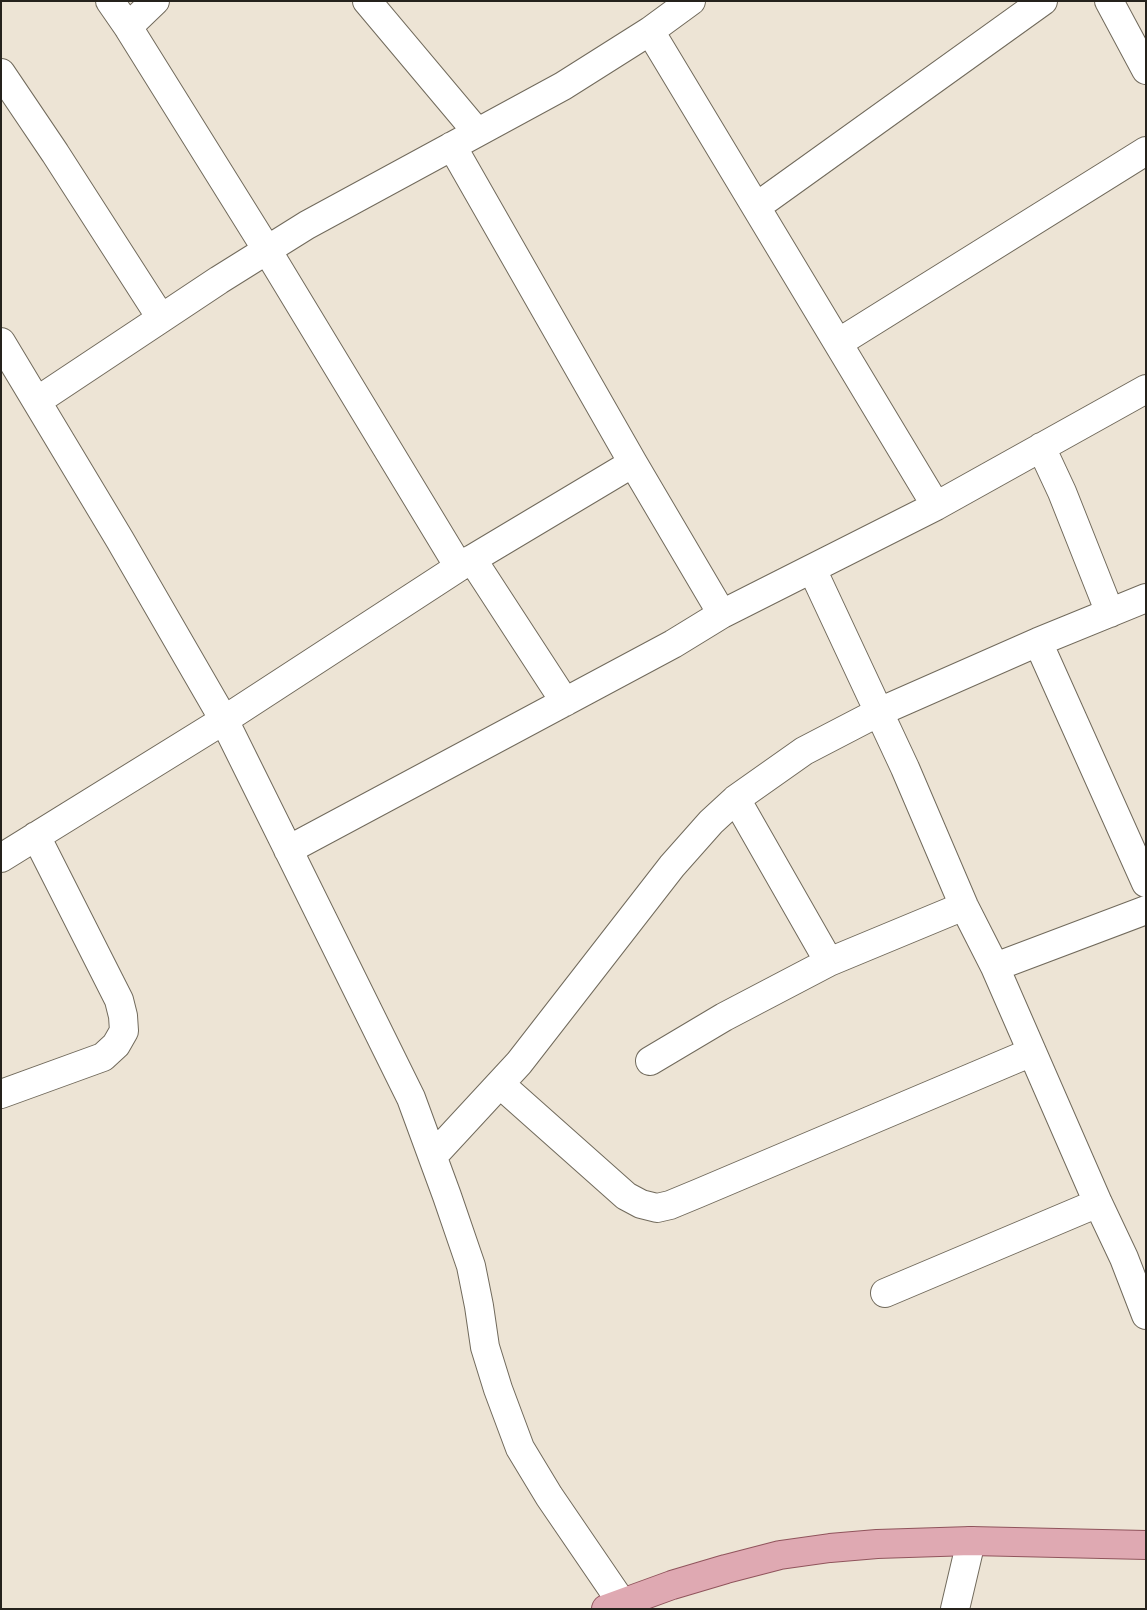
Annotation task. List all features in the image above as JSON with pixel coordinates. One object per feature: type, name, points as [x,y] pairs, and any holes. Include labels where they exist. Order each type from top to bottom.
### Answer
[{"type":"main road","points":[[614,1606],[672,1585],[780,1555],[877,1544],[971,1541],[1146,1545]]},
{"type":"street","points":[[110,1],[466,563],[565,702]]},
{"type":"street","points":[[128,27],[155,1]]},
{"type":"street","points":[[367,1],[477,132]]},
{"type":"street","points":[[36,401],[306,225],[563,86],[650,31],[691,1]]},
{"type":"street","points":[[756,206],[1043,1]]},
{"type":"street","points":[[1109,1],[1146,70]]},
{"type":"street","points":[[650,31],[936,506]]},
{"type":"street","points":[[1,73],[161,318]]},
{"type":"street","points":[[452,146],[633,463],[722,614]]},
{"type":"street","points":[[838,342],[1146,151]]},
{"type":"street","points":[[1,342],[120,540],[224,720],[411,1098],[471,1266],[485,1347],[520,1448],[614,1606]]},
{"type":"street","points":[[288,850],[673,644],[722,614],[936,506],[1146,389]]},
{"type":"street","points":[[1041,447],[1062,492],[1110,613]]},
{"type":"street","points":[[1,858],[224,720],[466,563],[633,463]]},
{"type":"street","points":[[812,569],[905,768],[964,906],[995,967],[1124,1258],[1146,1315]]},
{"type":"street","points":[[432,1156],[525,1055],[672,866],[711,822],[736,799],[804,751],[879,712],[1038,642],[1146,598]]},
{"type":"street","points":[[1038,642],[1146,882]]},
{"type":"street","points":[[736,799],[829,962]]},
{"type":"street","points":[[1,1094],[103,1057],[116,1045],[124,1031],[119,1000],[36,836]]},
{"type":"street","points":[[650,1061],[724,1017],[829,962],[964,906]]},
{"type":"street","points":[[995,967],[1146,910]]},
{"type":"street","points":[[500,1084],[626,1196],[641,1204],[656,1208],[670,1205],[699,1193],[1032,1052]]},
{"type":"street","points":[[885,1292],[1098,1203]]},
{"type":"street","points":[[955,1609],[971,1541]]}]
